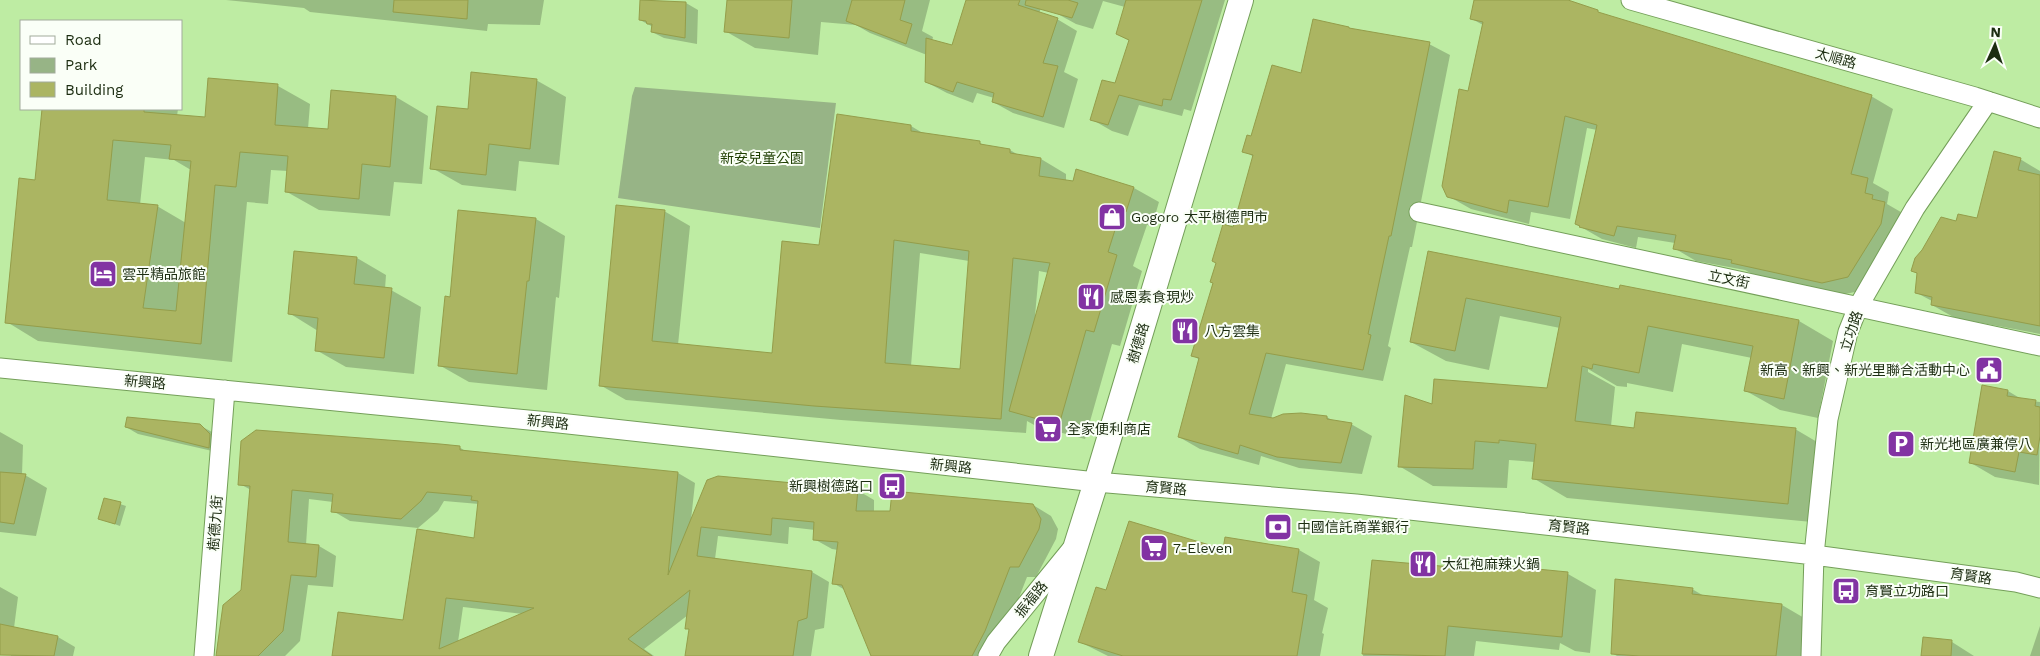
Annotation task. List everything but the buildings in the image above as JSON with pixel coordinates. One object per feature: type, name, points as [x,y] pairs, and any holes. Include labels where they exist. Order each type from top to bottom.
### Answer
[{"type":"street","name":"樹德路","points":[[1041,656],[1096,482],[1241,0]]},
{"type":"street","name":"太順路","points":[[1631,0],[1988,101],[2040,118]]},
{"type":"street","name":"立功路","points":[[1811,656],[1814,555],[1828,419],[1848,332],[1858,307],[1914,208],[1988,101]]},
{"type":"street","name":"立文街","points":[[1419,212],[2040,346]]},
{"type":"street","name":"新興路","points":[[0,368],[1096,482]]},
{"type":"street","name":"樹德九街","points":[[204,656],[225,390]]},
{"type":"street","name":"育賢路","points":[[1096,482],[1356,504],[1814,555],[2016,582],[2040,588]]},
{"type":"street","name":"振福路","points":[[988,656],[996,642],[1077,544]]},
{"type":"green space","name":"新安兒童公園","points":[[635,87],[836,103],[820,228],[618,198],[632,96]]},
{"type":"place","name":"Gogoro 太平樹德門市","points":[[1112,217]]},
{"type":"place","name":"雲平精品旅館","points":[[103,274]]},
{"type":"place","name":"感恩素食現炒","points":[[1091,297]]},
{"type":"place","name":"八方雲集","points":[[1185,331]]},
{"type":"place","name":"新高、新興、新光里聯合活動中心","points":[[1989,370]]},
{"type":"place","name":"全家便利商店","points":[[1048,429]]},
{"type":"place","name":"新光地區廣兼停八","points":[[1901,444]]},
{"type":"place","name":"新興樹德路口","points":[[892,486]]},
{"type":"place","name":"中國信託商業銀行","points":[[1278,527]]},
{"type":"place","name":"7-Eleven","points":[[1154,548]]},
{"type":"place","name":"大紅袍麻辣火鍋","points":[[1423,564]]},
{"type":"place","name":"育賢立功路口","points":[[1846,591]]}]
